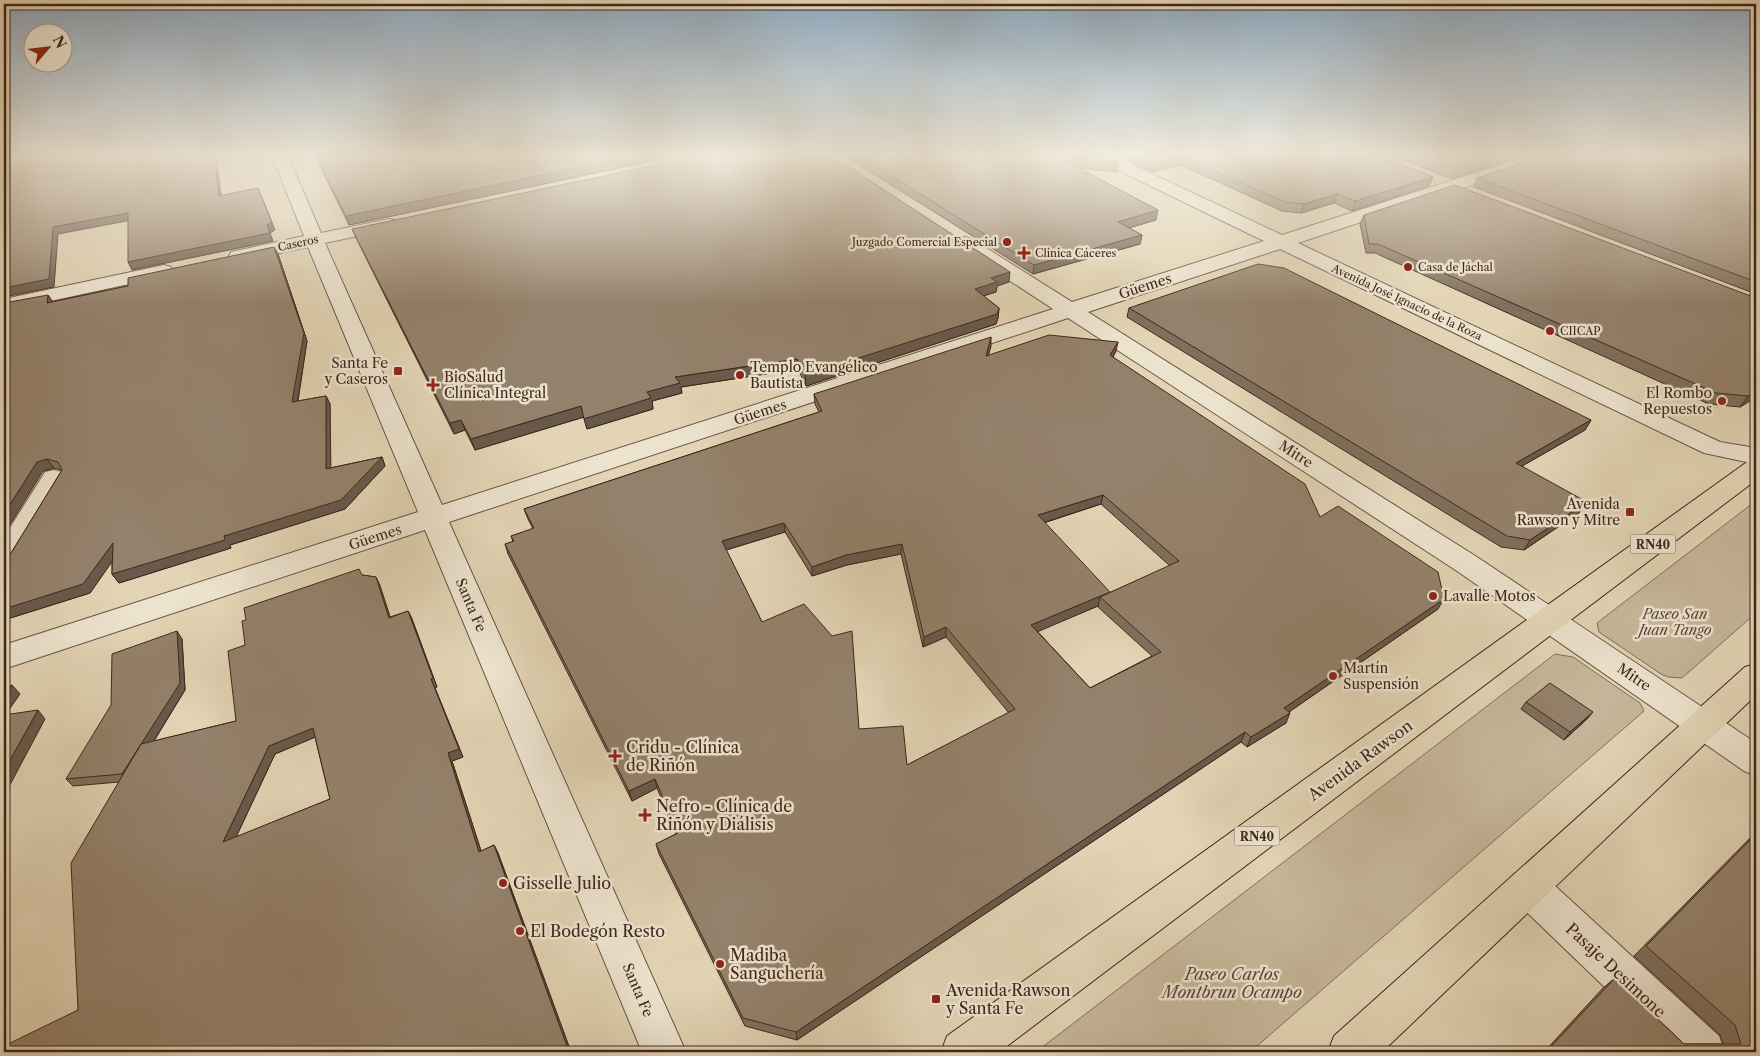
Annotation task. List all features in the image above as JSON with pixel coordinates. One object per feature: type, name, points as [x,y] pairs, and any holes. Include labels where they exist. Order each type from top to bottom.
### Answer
[{"type":"main road","name":"Avenida Rawson","points":[[963,1052],[1753,471]]},
{"type":"main road","points":[[1350,1052],[1756,676]]},
{"type":"street","name":"Santa Fe","points":[[301,205],[664,1052]]},
{"type":"street","name":"Avenida José Ignacio de la Roza","points":[[1204,205],[1713,448],[1727,465],[1753,471]]},
{"type":"street","name":"Güemes","points":[[4,658],[1395,205]]},
{"type":"street","name":"Caseros","points":[[222,259],[400,222]]},
{"type":"street","name":"Mitre","points":[[953,235],[1467,564],[1756,760]]},
{"type":"street","points":[[4,305],[184,267]]},
{"type":"street","points":[[4,559],[54,478]]},
{"type":"street","name":"Pasaje Desimone","points":[[1528,887],[1703,1052]]},
{"type":"green space","name":"Paseo San Juan Tango","points":[[1753,503],[1756,503],[1756,613],[1682,678],[1668,677],[1661,674],[1599,632],[1597,623]]},
{"type":"green space","name":"Paseo Carlos Montbrun Ocampo","points":[[1555,654],[1573,657],[1640,703],[1644,711],[1250,1052],[1036,1052]]},
{"type":"building","points":[[4,205],[265,205],[272,223],[267,225],[270,233],[128,262],[128,213],[53,227],[49,279],[4,288]]},
{"type":"building","points":[[341,205],[397,205],[346,216]]},
{"type":"building","points":[[465,205],[908,205],[1010,272],[991,278],[997,282],[975,289],[999,308],[997,314],[805,375],[797,359],[675,377],[680,383],[647,392],[651,398],[584,419],[581,406],[471,439],[461,420],[450,423],[352,229]]},
{"type":"building","points":[[938,205],[1149,205],[1158,210],[1118,222],[1142,235],[1034,265]]},
{"type":"building","points":[[1393,205],[1509,205],[1756,298],[1756,391],[1748,396],[1716,393],[1378,244],[1369,244],[1364,215]]},
{"type":"building","points":[[1550,205],[1756,205],[1756,282]]},
{"type":"building","points":[[274,247],[304,333],[292,402],[326,396],[326,469],[382,457],[341,500],[224,536],[225,540],[112,574],[113,543],[83,584],[4,609],[4,560],[8,558],[62,470],[58,462],[47,459],[37,462],[4,514],[4,303],[48,295],[47,303],[128,286],[128,278]]},
{"type":"building","points":[[1258,264],[1284,268],[1591,420],[1516,463],[1587,502],[1530,540],[1507,536],[1129,308]]},
{"type":"building","points":[[1049,335],[1118,342],[1110,355],[1305,484],[1320,517],[1338,506],[1438,572],[1444,599],[1284,708],[1290,713],[1251,737],[1245,732],[796,1032],[743,1018],[656,844],[678,833],[655,779],[629,791],[505,544],[514,541],[511,536],[534,528],[524,509],[822,411],[814,394],[991,337],[986,356]],"holes":[[[1103,495],[1179,561],[1100,597],[1161,652],[1090,688],[1031,625],[1110,592],[1038,515]],[[784,523],[812,567],[846,555],[902,544],[924,637],[946,627],[1015,709],[907,765],[903,726],[859,729],[852,631],[832,636],[804,604],[762,622],[722,541]]]},
{"type":"building","points":[[359,569],[362,575],[376,577],[389,618],[408,611],[433,678],[431,679],[459,749],[448,753],[479,852],[494,845],[569,1052],[4,1052],[4,1046],[78,1010],[71,863],[141,744],[236,721],[228,651],[245,645],[242,621],[246,620],[244,608]],"holes":[[[313,728],[330,799],[223,842],[269,746]]]},
{"type":"building","points":[[177,631],[180,683],[122,774],[66,779],[111,705],[112,654]]},
{"type":"building","points":[[1550,683],[1593,712],[1570,732],[1526,702]]},
{"type":"building","points":[[12,685],[4,697],[4,688]]},
{"type":"building","points":[[38,710],[4,771],[4,715]]},
{"type":"building","points":[[1756,834],[1756,1038],[1744,1052],[1546,1052],[1615,978],[1684,1044],[1741,1044],[1735,1025],[1646,946]]},
{"type":"place","name":"Juzgado Comercial Especial","points":[[1007,242]]},
{"type":"place","name":"Clinica Cáceres","points":[[1024,253]]},
{"type":"place","name":"Casa de Jáchal","points":[[1408,267]]},
{"type":"place","name":"CIICAP","points":[[1550,331]]},
{"type":"place","name":"Santa Fe y Caseros","points":[[398,371]]},
{"type":"place","name":"Templo Evangélico Bautista","points":[[740,375]]},
{"type":"place","name":"BioSalud Clínica Integral","points":[[433,385]]},
{"type":"place","name":"El Rombo Repuestos","points":[[1722,401]]},
{"type":"place","name":"Avenida Rawson y Mitre","points":[[1630,512]]},
{"type":"place","name":"Lavalle Motos","points":[[1433,596]]},
{"type":"place","name":"Martín Suspensión","points":[[1333,676]]},
{"type":"place","name":"Cridu - Clínica de Riñón","points":[[615,756]]},
{"type":"place","name":"Nefro - Clínica de Riñón y Diálisis","points":[[645,815]]},
{"type":"place","name":"Gisselle Julio","points":[[503,883]]},
{"type":"place","name":"El Bodegón Resto","points":[[520,931]]},
{"type":"place","name":"Madiba Sanguchería","points":[[720,964]]},
{"type":"place","name":"Avenida Rawson y Santa Fe","points":[[936,999]]}]
